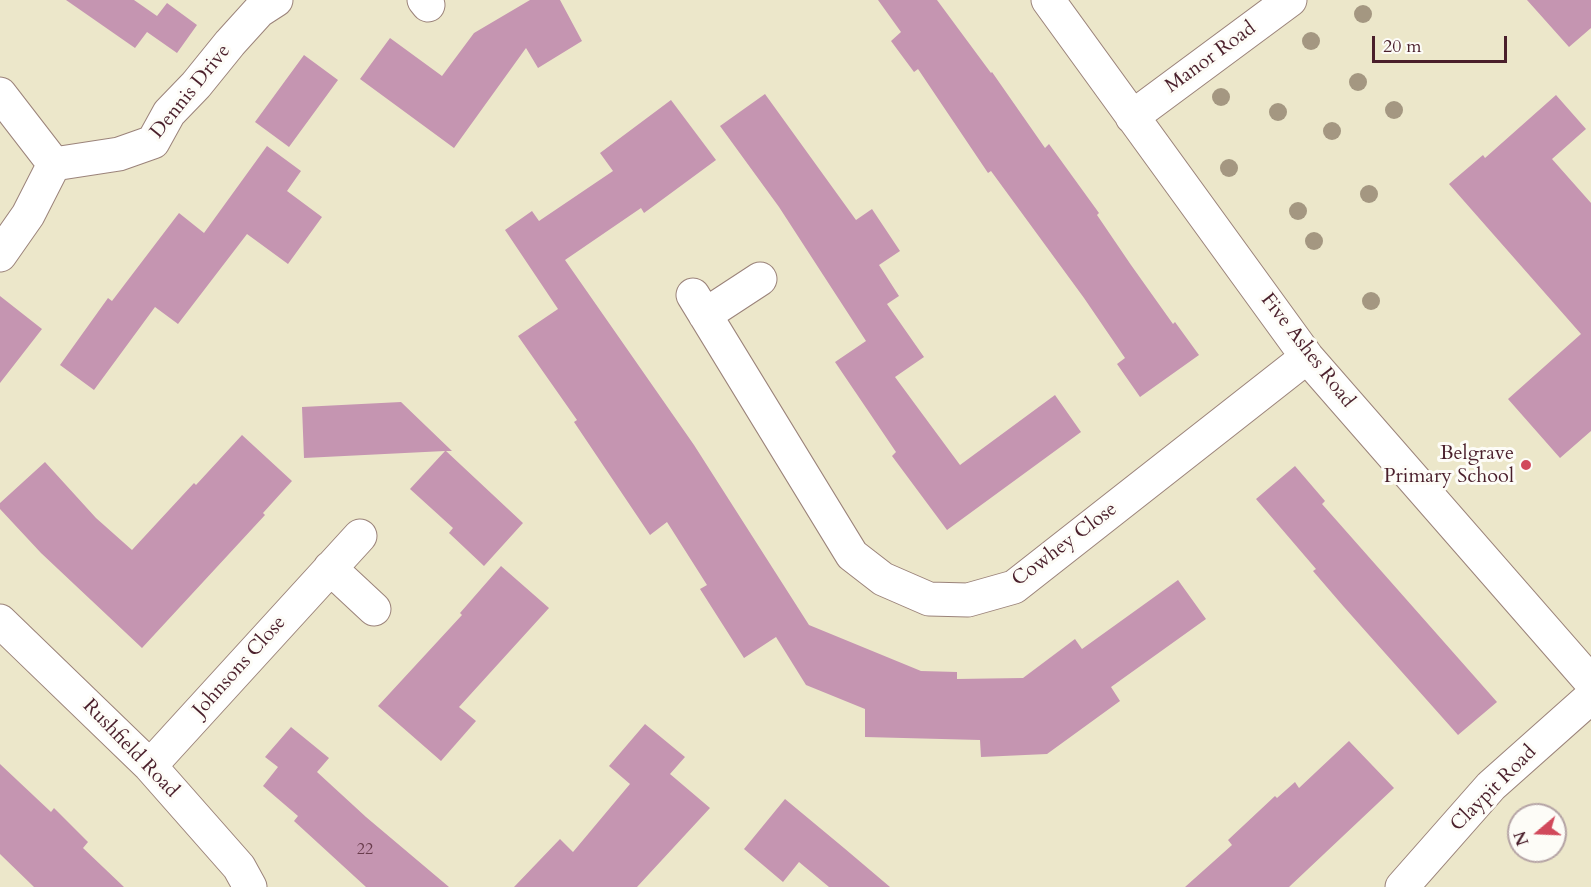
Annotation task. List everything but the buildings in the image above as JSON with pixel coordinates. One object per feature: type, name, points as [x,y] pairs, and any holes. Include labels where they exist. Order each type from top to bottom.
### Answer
[{"type":"street","name":"Dennis Drive","points":[[54,164],[119,154],[153,142],[169,113],[260,11],[276,0]]},
{"type":"street","name":"Five Ashes Road","points":[[1048,0],[1307,357],[1591,682]]},
{"type":"street","name":"Manor Road","points":[[1132,117],[1290,0]]},
{"type":"street","points":[[0,94],[54,164],[28,215],[0,255]]},
{"type":"street","name":"Cowhey Close","points":[[760,279],[699,305],[852,555],[883,579],[929,599],[968,600],[1014,587],[1307,357]]},
{"type":"street","name":"Johnsons Close","points":[[150,766],[360,536]]},
{"type":"street","points":[[330,568],[374,609]]},
{"type":"street","name":"Rushfield Road","points":[[0,621],[150,766],[239,867],[250,887]]},
{"type":"street","name":"Claypit Road","points":[[1402,887],[1491,786],[1591,697]]},
{"type":"place","name":"Belgrave Primary School","points":[[1526,465]]}]
